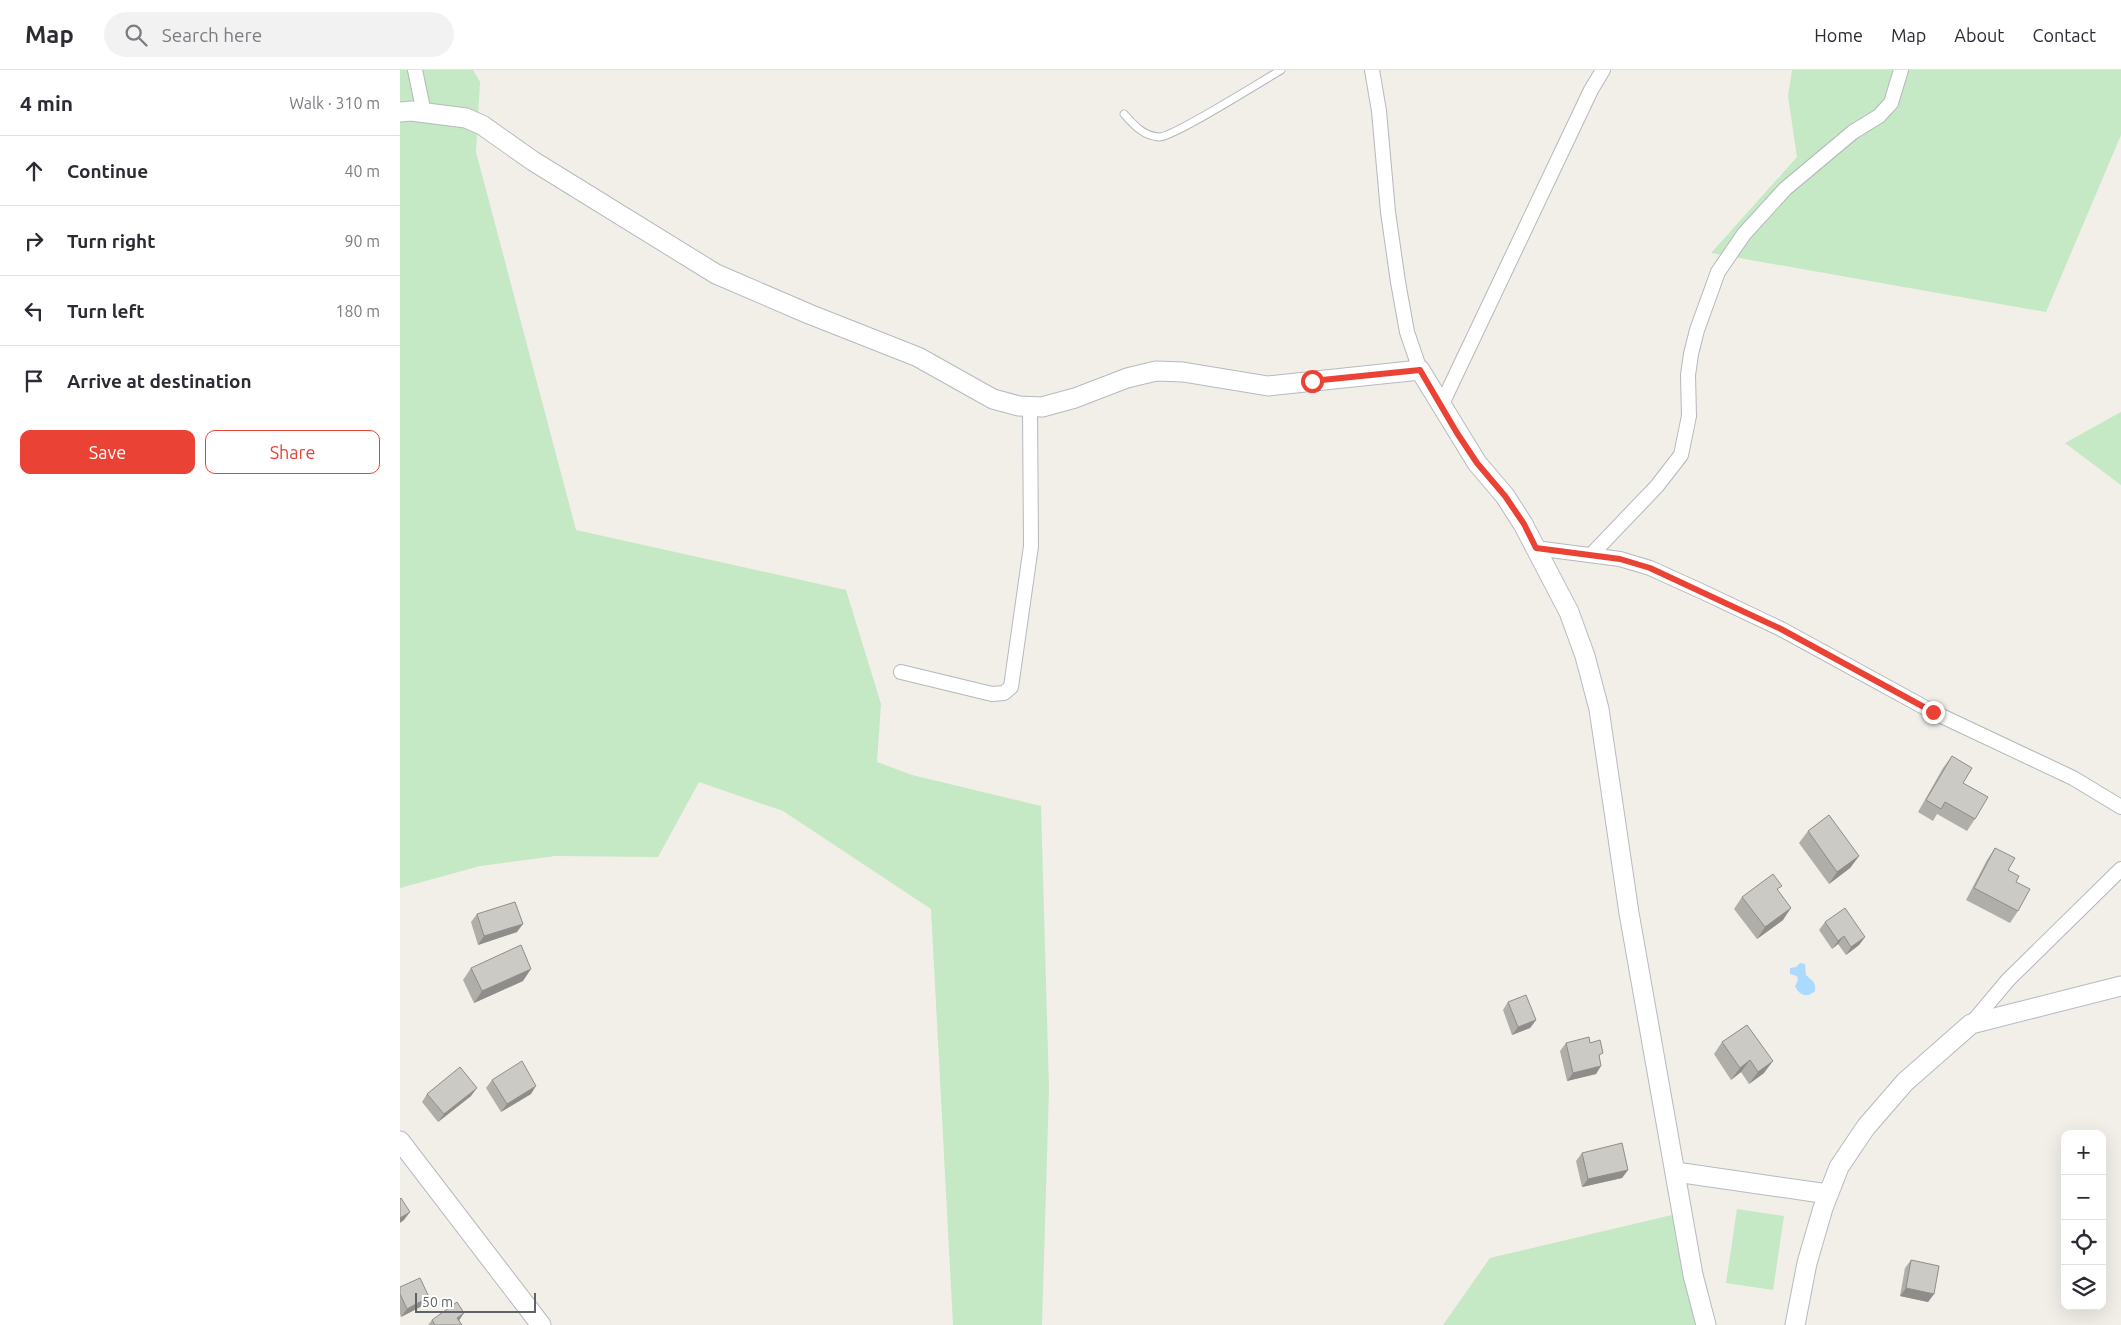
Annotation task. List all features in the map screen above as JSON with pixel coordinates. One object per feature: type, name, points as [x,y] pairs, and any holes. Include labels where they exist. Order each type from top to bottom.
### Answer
[{"type":"street","points":[[415,70],[424,113]]},
{"type":"street","points":[[1372,70],[1379,112],[1388,212],[1398,282],[1407,332],[1420,370],[1477,463],[1505,496],[1524,524],[1569,612],[1585,656],[1599,709],[1629,912],[1694,1275],[1706,1325]]},
{"type":"street","points":[[1441,406],[1591,90],[1603,70]]},
{"type":"street","points":[[1592,554],[1657,486],[1681,455],[1689,416],[1688,375],[1691,354],[1697,330],[1718,272],[1744,234],[1785,189],[1853,132],[1879,116],[1891,103],[1900,70]]},
{"type":"street","points":[[400,112],[411,111],[466,118],[482,125],[533,161],[716,274],[809,314],[918,357],[993,399],[1019,406],[1042,407],[1075,398],[1127,378],[1156,371],[1183,372],[1268,386],[1420,370]]},
{"type":"street","points":[[902,672],[992,694],[1004,693],[1011,687],[1031,546],[1030,406]]},
{"type":"street","points":[[1536,548],[1592,554],[1620,559],[1650,568],[1781,629],[1933,712],[2073,778],[2121,807]]},
{"type":"street","points":[[1794,1325],[1807,1263],[1828,1194],[1839,1166],[1866,1127],[1905,1082],[1971,1024],[2008,980],[2121,869]]},
{"type":"street","points":[[1971,1024],[2121,986]]},
{"type":"street","points":[[400,1141],[542,1325]]},
{"type":"street","points":[[1676,1172],[1828,1194]]},
{"type":"lane","points":[[1124,114],[1146,135],[1161,137],[1185,126],[1280,70]]},
{"type":"green space","points":[[400,70],[473,70],[480,82],[476,152],[576,530],[846,590],[881,704],[877,762],[912,775],[1041,806],[1049,1089],[1042,1325],[953,1325],[931,909],[783,811],[699,782],[658,857],[555,856],[480,866],[400,888]]},
{"type":"green space","points":[[1792,70],[2121,70],[2121,135],[2046,312],[1711,253],[1797,157],[1788,96]]},
{"type":"green space","points":[[2121,412],[2121,485],[2065,443]]},
{"type":"green space","points":[[1737,1209],[1784,1216],[1773,1290],[1726,1283]]},
{"type":"green space","points":[[1676,1214],[1703,1325],[1443,1325],[1490,1258]]},
{"type":"water","points":[[1800,963],[1805,964],[1806,975],[1815,985],[1815,991],[1809,995],[1799,992],[1795,986],[1798,980],[1797,976],[1790,974],[1790,968],[1796,967]]},
{"type":"building","points":[[1952,756],[1972,768],[1963,783],[1988,797],[1975,819],[1945,802],[1941,809],[1926,800]]},
{"type":"building","points":[[1829,815],[1859,856],[1837,872],[1808,831]]},
{"type":"building","points":[[1995,848],[2015,858],[2008,870],[2019,876],[2016,882],[2030,889],[2018,911],[1974,888]]},
{"type":"building","points":[[1773,874],[1782,886],[1777,889],[1791,908],[1765,927],[1742,897]]},
{"type":"building","points":[[515,902],[523,924],[484,936],[477,914]]},
{"type":"building","points":[[1845,908],[1865,937],[1851,947],[1844,936],[1838,941],[1825,922]]},
{"type":"building","points":[[521,945],[531,969],[482,991],[471,968]]},
{"type":"building","points":[[1526,995],[1536,1020],[1518,1027],[1508,1002]]},
{"type":"building","points":[[1747,1025],[1773,1061],[1758,1072],[1750,1060],[1740,1068],[1722,1042]]},
{"type":"building","points":[[1589,1037],[1590,1043],[1600,1040],[1603,1053],[1599,1055],[1601,1066],[1573,1073],[1566,1043]]},
{"type":"building","points":[[522,1061],[536,1086],[507,1104],[492,1080]]},
{"type":"building","points":[[460,1067],[477,1088],[444,1114],[427,1094]]},
{"type":"building","points":[[1622,1143],[1628,1170],[1588,1179],[1582,1153]]},
{"type":"building","points":[[400,1199],[410,1212],[400,1218]]},
{"type":"building","points":[[1911,1260],[1939,1266],[1934,1294],[1906,1288]]},
{"type":"building","points":[[420,1278],[429,1297],[407,1309],[400,1294],[400,1287]]},
{"type":"building","points":[[457,1302],[464,1313],[457,1318],[462,1325],[435,1325],[432,1320]]},
{"type":"route","points":[[1312,381],[1420,370],[1457,433],[1477,463],[1505,496],[1524,524],[1536,548],[1592,554],[1620,559],[1650,568],[1781,629],[1933,712]]}]
